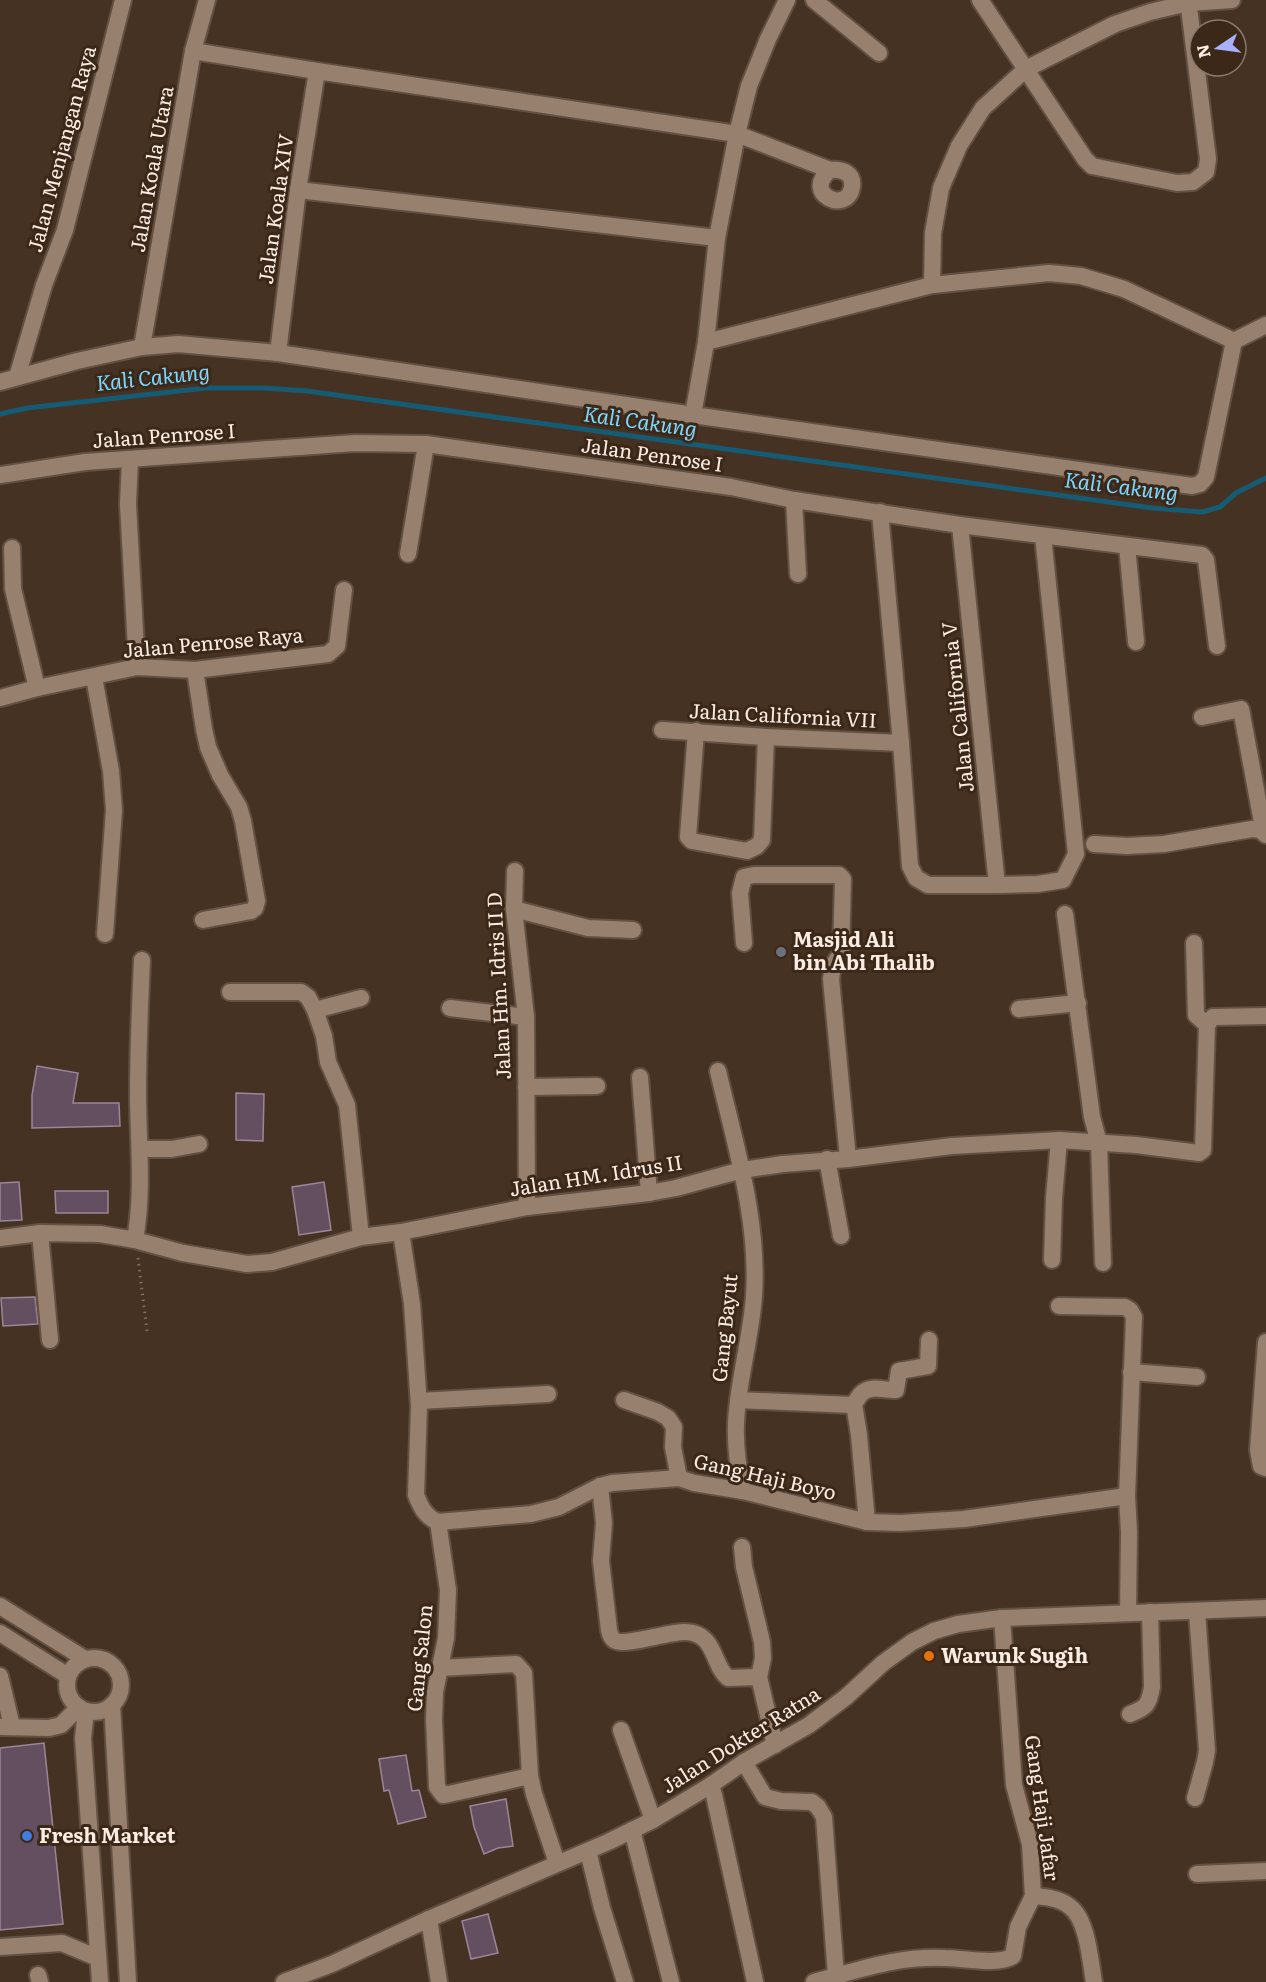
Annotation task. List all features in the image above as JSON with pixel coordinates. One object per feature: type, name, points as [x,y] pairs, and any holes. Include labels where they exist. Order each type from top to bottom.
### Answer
[{"type":"street","name":"Jalan Menjangan Raya","points":[[18,377],[44,285],[65,230],[123,0]]},
{"type":"street","name":"Jalan Koala Utara","points":[[142,346],[194,51],[207,0]]},
{"type":"street","points":[[693,415],[706,342],[717,238],[737,134],[749,86],[787,0]]},
{"type":"street","points":[[814,0],[879,53]]},
{"type":"street","points":[[980,0],[1085,159],[1092,166],[1177,183],[1193,182],[1206,172],[1208,159],[1188,2]]},
{"type":"street","points":[[932,285],[933,233],[941,188],[959,146],[983,108],[1026,69],[1115,24],[1188,2],[1232,0]]},
{"type":"street","points":[[194,51],[737,134],[830,170]]},
{"type":"street","name":"Jalan Koala XIV","points":[[278,352],[298,190],[317,71]]},
{"type":"street","points":[[298,190],[717,238]]},
{"type":"street","points":[[706,342],[932,285],[1049,273],[1081,276],[1124,289],[1234,341]]},
{"type":"street","points":[[1234,341],[1266,325]]},
{"type":"street","points":[[0,382],[142,346],[188,345],[278,352],[693,415],[1192,486],[1200,484],[1206,477],[1234,341]]},
{"type":"street","name":"Jalan Penrose I","points":[[0,475],[85,462],[355,443],[426,444],[720,486],[794,500],[960,525],[1202,555],[1206,560],[1218,646]]},
{"type":"street","points":[[408,554],[426,444]]},
{"type":"street","points":[[130,460],[128,504],[137,667]]},
{"type":"street","points":[[794,500],[798,574]]},
{"type":"street","points":[[880,512],[902,743],[910,866],[916,878],[928,885],[1038,884],[1063,880],[1076,854],[1043,536]]},
{"type":"street","name":"Jalan California V","points":[[960,525],[997,885]]},
{"type":"street","points":[[1126,546],[1136,642]]},
{"type":"street","points":[[12,548],[7,590],[37,688]]},
{"type":"street","name":"Jalan Penrose Raya","points":[[0,698],[137,667],[195,670],[328,654],[336,646],[344,590]]},
{"type":"street","points":[[195,670],[208,747],[219,775],[239,807],[243,821],[256,901],[255,908],[251,911],[203,920]]},
{"type":"street","points":[[94,677],[111,771],[114,810],[105,934]]},
{"type":"street","points":[[1202,717],[1241,709],[1265,834]]},
{"type":"street","name":"Jalan California VII","points":[[662,730],[902,743]]},
{"type":"street","points":[[696,731],[688,837],[692,841],[747,851],[757,846],[762,840],[766,737]]},
{"type":"street","points":[[1094,844],[1126,846],[1164,844],[1252,829],[1265,834]]},
{"type":"street","name":"Jalan Hm. Idris II D","points":[[515,870],[514,909],[526,1017],[527,1207]]},
{"type":"street","points":[[744,944],[740,893],[744,877],[754,874],[839,875],[843,879],[841,954],[833,965],[831,979],[848,1159]]},
{"type":"street","points":[[514,909],[588,928],[633,930]]},
{"type":"street","points":[[1065,914],[1092,1117],[1099,1143],[1103,1263]]},
{"type":"street","points":[[1194,943],[1196,1015],[1207,1025],[1214,1017],[1266,1017]]},
{"type":"street","points":[[135,1240],[140,1209],[141,1149],[138,1094],[142,960]]},
{"type":"street","points":[[230,992],[301,992],[308,997],[315,1010],[324,1036],[328,1062],[347,1106],[361,1237]]},
{"type":"street","points":[[315,1010],[361,998]]},
{"type":"street","points":[[1019,1009],[1078,1003]]},
{"type":"street","points":[[450,1008],[526,1017]]},
{"type":"street","name":"Jalan HM. Idrus II","points":[[0,1238],[40,1233],[100,1234],[135,1240],[183,1253],[247,1264],[272,1262],[361,1237],[401,1232],[527,1207],[650,1193],[742,1170],[827,1159],[848,1159],[952,1146],[1059,1140],[1136,1145],[1199,1154],[1203,1150],[1207,1025]]},
{"type":"street","name":"Gang Bayut","points":[[718,1071],[742,1170],[752,1229],[754,1295],[738,1400],[736,1440],[743,1491]]},
{"type":"street","points":[[640,1077],[650,1193]]},
{"type":"street","points":[[526,1087],[597,1086]]},
{"type":"street","points":[[1052,1260],[1059,1140]]},
{"type":"street","points":[[141,1149],[172,1149],[199,1144]]},
{"type":"street","points":[[827,1159],[841,1236]]},
{"type":"street","points":[[401,1232],[412,1304],[419,1401],[416,1495],[429,1518],[438,1522]]},
{"type":"street","points":[[40,1233],[50,1340]]},
{"type":"street","points":[[1059,1306],[1125,1307],[1134,1317],[1127,1496],[1130,1532],[1128,1613]]},
{"type":"street","points":[[867,1522],[854,1404],[865,1391],[896,1390],[900,1371],[927,1366],[929,1340]]},
{"type":"street","points":[[1266,1342],[1258,1450],[1261,1466],[1266,1468]]},
{"type":"street","points":[[1131,1372],[1197,1377]]},
{"type":"street","points":[[419,1401],[548,1394]]},
{"type":"street","points":[[624,1400],[668,1418],[674,1427],[674,1447],[679,1478]]},
{"type":"street","points":[[738,1400],[854,1404]]},
{"type":"street","name":"Gang Haji Boyo","points":[[438,1522],[547,1511],[600,1486],[632,1480],[679,1478],[694,1483],[743,1491],[867,1522],[902,1523],[963,1519],[1127,1496]]},
{"type":"street","points":[[600,1486],[604,1523],[601,1561],[609,1630],[614,1640],[626,1642],[666,1633],[696,1634],[709,1644],[716,1654],[722,1673],[728,1678],[759,1677]]},
{"type":"street","name":"Gang Salon","points":[[438,1522],[448,1590],[446,1638],[435,1692],[437,1788],[443,1795],[530,1776]]},
{"type":"street","points":[[742,1547],[744,1567],[762,1642],[763,1658],[759,1677],[775,1745]]},
{"type":"street","points":[[0,1606],[85,1659]]},
{"type":"street","name":"Jalan Dokter Ratna","points":[[284,1982],[332,1964],[653,1820],[744,1762],[809,1725],[846,1697],[883,1663],[912,1642],[934,1631],[958,1624],[1002,1618],[1266,1608]]},
{"type":"street","points":[[1130,1714],[1145,1707],[1150,1699],[1152,1687],[1150,1612]]},
{"type":"street","points":[[1195,1798],[1207,1750],[1197,1612]]},
{"type":"street","name":"Gang Haji Jafar","points":[[1002,1618],[1014,1785],[1030,1844],[1033,1896]]},
{"type":"street","points":[[0,1633],[68,1676]]},
{"type":"street","points":[[100,1982],[79,1705],[67,1687],[68,1676],[72,1669],[85,1659],[93,1658],[109,1662],[119,1675],[120,1691],[112,1705],[128,1982]]},
{"type":"street","points":[[440,1668],[516,1664],[525,1673],[530,1776],[557,1863]]},
{"type":"street","points":[[0,1676],[6,1726],[49,1728],[61,1725],[79,1705]]},
{"type":"street","points":[[79,1705],[100,1711],[112,1705]]},
{"type":"street","points":[[621,1730],[653,1820]]},
{"type":"street","points":[[744,1762],[765,1797],[781,1801],[812,1802],[824,1817],[836,1976]]},
{"type":"street","points":[[711,1785],[754,1982]]},
{"type":"street","points":[[632,1830],[671,1982]]},
{"type":"street","points":[[588,1851],[602,1908],[625,1982]]},
{"type":"street","points":[[1197,1874],[1266,1870]]},
{"type":"street","points":[[814,1982],[891,1960],[947,1958],[994,1961],[1008,1959],[1013,1956],[1018,1927],[1033,1896],[1059,1900],[1069,1905],[1077,1913],[1084,1929],[1094,1982]]},
{"type":"street","points":[[429,1919],[439,1982]]},
{"type":"street","points":[[0,1947],[62,1943],[98,1958]]},
{"type":"path","points":[[135,1240],[147,1331]]},
{"type":"building","points":[[37,1066],[78,1073],[73,1103],[119,1103],[120,1126],[32,1128],[32,1095]]},
{"type":"building","points":[[236,1093],[264,1094],[263,1141],[236,1140]]},
{"type":"building","points":[[19,1182],[22,1220],[0,1221],[0,1183]]},
{"type":"building","points":[[324,1182],[331,1230],[299,1235],[292,1187]]},
{"type":"building","points":[[55,1191],[108,1191],[108,1213],[56,1213]]},
{"type":"building","points":[[35,1297],[38,1324],[3,1326],[1,1298]]},
{"type":"building","name":"Fresh Market","points":[[44,1743],[63,1924],[0,1930],[0,1748]]},
{"type":"building","points":[[406,1755],[412,1791],[419,1790],[426,1817],[398,1824],[389,1790],[384,1791],[379,1759]]},
{"type":"building","points":[[506,1799],[513,1846],[498,1848],[484,1854],[474,1827],[470,1806]]},
{"type":"building","points":[[488,1914],[498,1953],[471,1959],[462,1921]]},
{"type":"waterway","name":"Kali Cakung","points":[[0,414],[27,408],[206,388],[264,388],[307,391],[1152,508],[1202,512],[1220,507],[1236,493],[1266,478]]},
{"type":"place","name":"Masjid Ali bin Abi Thalib","points":[[781,952]]},
{"type":"place","name":"Warunk Sugih","points":[[929,1656]]},
{"type":"place","name":"Fresh Market","points":[[27,1836]]}]
